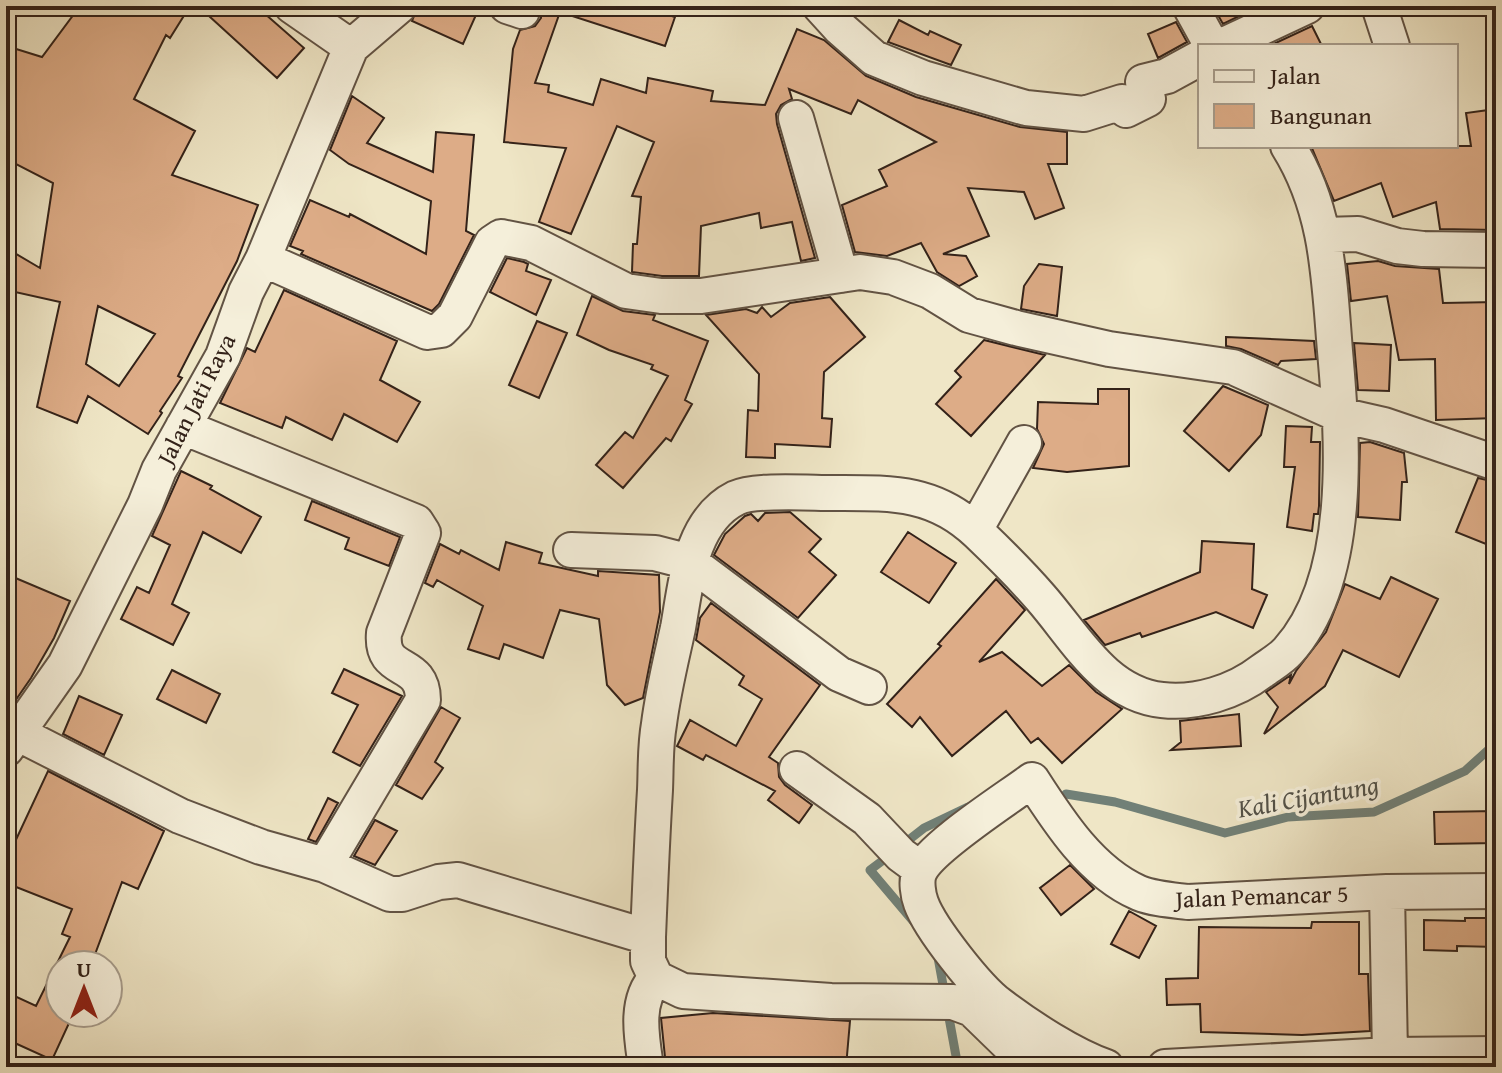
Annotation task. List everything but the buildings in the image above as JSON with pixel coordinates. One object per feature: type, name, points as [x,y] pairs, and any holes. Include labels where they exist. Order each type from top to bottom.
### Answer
[{"type":"street","points":[[292,6],[351,47]]},
{"type":"street","name":"Jalan Jati Raya","points":[[12,741],[65,665],[145,505],[159,470],[223,356],[246,292],[263,259],[351,47],[399,6]]},
{"type":"street","points":[[820,6],[874,58],[923,78],[1026,108],[1084,114],[1122,102],[1126,110],[1148,99],[1143,82],[1167,76],[1198,59]]},
{"type":"street","points":[[1190,6],[1211,44]]},
{"type":"street","points":[[1226,44],[1307,6]]},
{"type":"street","points":[[1379,6],[1391,44]]},
{"type":"street","points":[[796,118],[841,275]]},
{"type":"street","points":[[1040,1067],[1008,1044],[972,1009],[941,1002],[831,1001],[683,991],[656,978],[648,961],[648,937],[658,727],[690,562],[700,536],[716,514],[738,497],[774,493],[878,493],[913,497],[940,505],[975,530],[1040,597],[1095,663],[1121,687],[1138,696],[1165,701],[1194,699],[1231,691],[1254,677],[1287,652],[1311,618],[1328,570],[1342,480],[1340,415],[1324,235],[1316,201],[1289,148]]},
{"type":"street","points":[[1324,235],[1358,234],[1397,246],[1423,249],[1496,250]]},
{"type":"street","points":[[263,259],[427,332],[441,330],[455,316],[492,243],[501,237],[531,243],[626,291],[661,296],[701,296],[860,272],[893,277],[930,291],[969,315],[1063,340],[1233,367],[1340,415],[1384,425],[1496,463]]},
{"type":"street","points":[[183,427],[416,522],[423,533],[384,633],[383,647],[389,660],[412,672],[423,685],[423,700],[325,865]]},
{"type":"street","points":[[975,530],[1024,443]]},
{"type":"street","points":[[571,550],[655,553],[690,562],[839,674],[869,687]]},
{"type":"street","points":[[12,741],[180,816],[261,847],[325,865],[390,894],[402,894],[430,884],[458,880],[648,937]]},
{"type":"street","points":[[797,769],[867,819],[910,862],[917,879],[921,904],[975,980],[998,1004],[1104,1067]]},
{"type":"street","name":"Jalan Pemancar 5","points":[[910,862],[958,833],[1032,780],[1063,828],[1104,870],[1136,891],[1155,898],[1188,902],[1387,892],[1496,891]]},
{"type":"street","points":[[1387,892],[1390,1055]]},
{"type":"street","points":[[646,1067],[642,1010],[648,988],[656,978]]},
{"type":"street","points":[[1165,1067],[1390,1055],[1496,1054]]},
{"type":"waterway","name":"Kali Cijantung","points":[[1066,794],[1115,802],[1225,833],[1288,817],[1374,812],[1465,771],[1496,743]]},
{"type":"waterway","name":"Kali Cijantung","points":[[901,846],[924,828],[968,807]]},
{"type":"waterway","name":"Kali Cijantung","points":[[890,855],[870,870],[914,922]]},
{"type":"waterway","name":"Kali Cijantung","points":[[937,952],[958,1067]]}]
